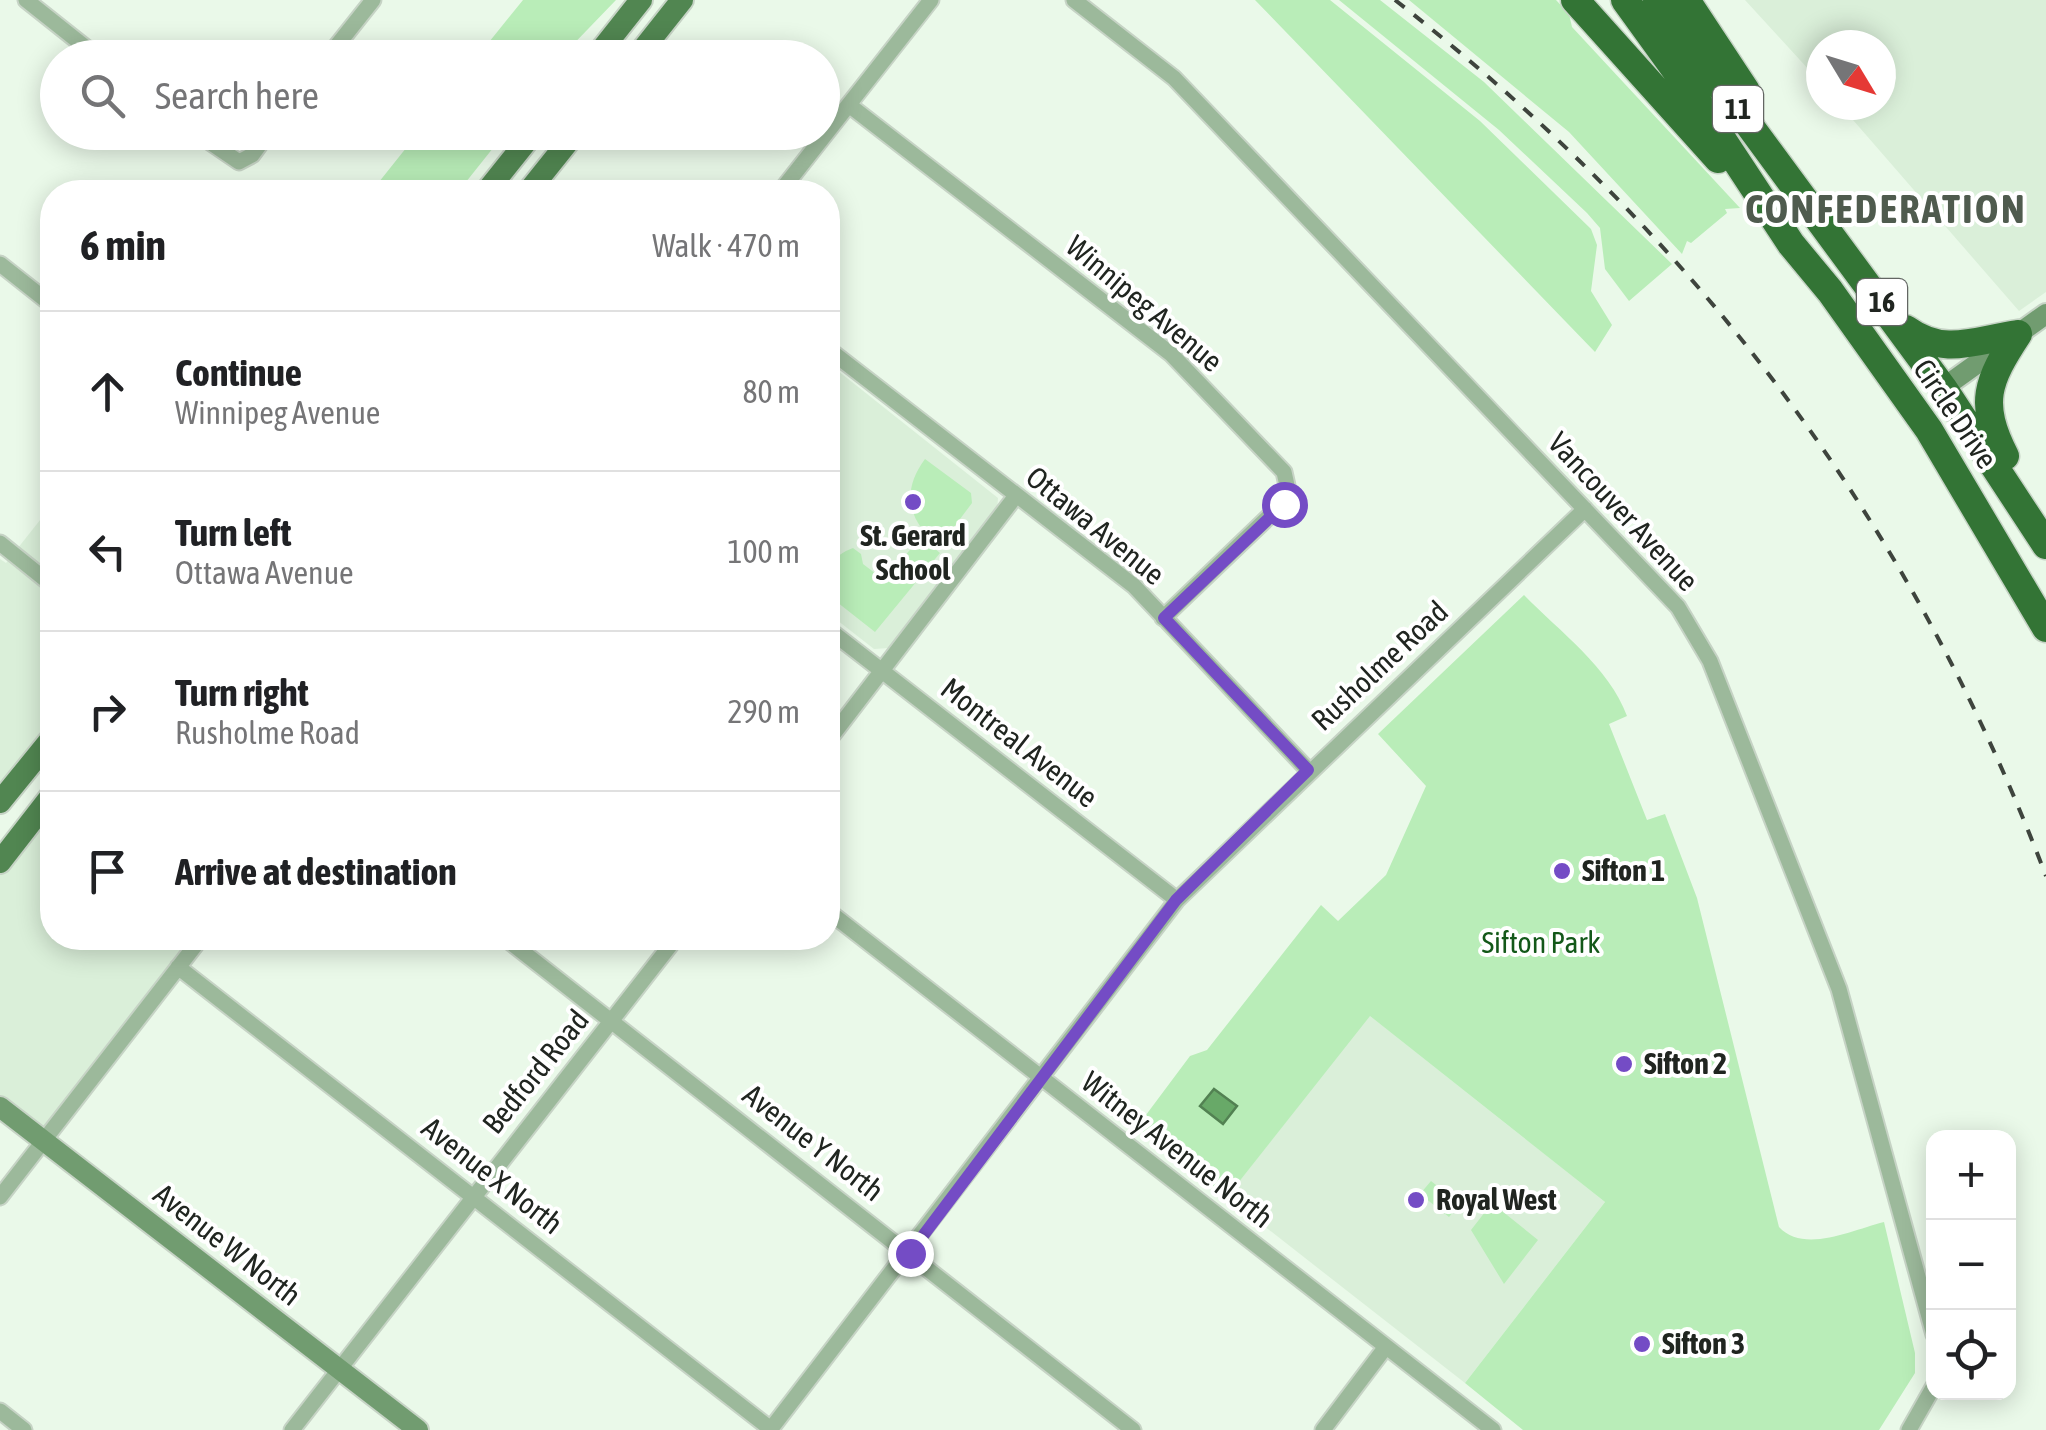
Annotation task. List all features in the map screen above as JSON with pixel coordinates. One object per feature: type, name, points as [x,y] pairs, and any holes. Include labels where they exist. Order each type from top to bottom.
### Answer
[{"type":"highway","points":[[1575,0],[1790,244]]},
{"type":"highway","name":"Circle Drive","points":[[1625,0],[1686,82],[1790,244],[1830,291],[1929,430],[2003,549],[2046,628]]},
{"type":"highway","name":"Circle Drive","points":[[1657,0],[1944,388],[2046,542]]},
{"type":"highway","points":[[1686,0],[1764,119],[1818,218]]},
{"type":"highway","points":[[1686,82],[1709,102],[1912,378],[1944,388],[1944,407],[1954,442],[2003,549]]},
{"type":"highway","name":"16","points":[[1884,306],[1908,330],[1938,346],[1968,346],[2018,334]]},
{"type":"highway","points":[[2018,334],[1993,374],[1988,405],[1996,437],[2046,542]]},
{"type":"main road","points":[[609,40],[641,0]]},
{"type":"main road","points":[[650,40],[682,0]]},
{"type":"main road","points":[[496,180],[520,150]]},
{"type":"main road","points":[[538,180],[562,150]]},
{"type":"main road","points":[[0,802],[40,753]]},
{"type":"main road","points":[[0,862],[40,810]]},
{"type":"street","points":[[26,0],[76,40]]},
{"type":"street","points":[[341,40],[373,0]]},
{"type":"street","points":[[840,115],[932,0]]},
{"type":"street","name":"Vancouver Avenue","points":[[1074,0],[1174,78],[1678,607],[1710,660],[1839,989],[1927,1310]]},
{"type":"street","name":"Winnipeg Avenue","points":[[848,105],[1171,354],[1284,472],[1288,490],[1284,504],[1164,618]]},
{"type":"street","points":[[221,150],[239,162],[256,150]]},
{"type":"street","points":[[789,180],[813,150]]},
{"type":"street","points":[[0,264],[40,296]]},
{"type":"street","points":[[1944,388],[2046,314]]},
{"type":"street","name":"Ottawa Avenue","points":[[840,358],[1134,586],[1308,770]]},
{"type":"street","points":[[840,726],[1015,497]]},
{"type":"street","name":"Rusholme Road","points":[[771,1430],[1176,900],[1585,510]]},
{"type":"street","points":[[0,544],[40,576]]},
{"type":"street","name":"Montreal Avenue","points":[[840,638],[1176,900]]},
{"type":"street","name":"Witney Avenue North","points":[[840,920],[1493,1430]]},
{"type":"street","points":[[0,1197],[191,950]]},
{"type":"street","name":"Avenue Y North","points":[[520,950],[1133,1430]]},
{"type":"street","name":"Bedford Road","points":[[292,1430],[667,950]]},
{"type":"street","name":"Avenue X North","points":[[178,967],[771,1430]]},
{"type":"street","name":"Avenue W North","points":[[0,1107],[418,1430]]},
{"type":"street","points":[[1323,1430],[1385,1348]]},
{"type":"street","points":[[1910,1430],[1926,1400]]},
{"type":"street","points":[[0,1411],[24,1430]]},
{"type":"shaded area","points":[[1745,0],[2046,0],[2046,292],[2019,311],[1853,120],[1896,120],[1896,30],[1806,30],[1806,67]]},
{"type":"shaded area","name":"St. Gerard School","points":[[840,373],[998,498],[997,512],[889,648],[874,649],[840,622]]},
{"type":"shaded area","points":[[40,520],[40,732],[0,783],[0,559],[6,563]]},
{"type":"shaded area","points":[[40,810],[40,950],[194,950],[178,967],[119,1058],[44,1141],[0,1107],[0,862]]},
{"type":"shaded area","name":"Royal West","points":[[1369,1015],[1605,1202],[1465,1383],[1227,1197]]},
{"type":"shaded area","points":[[1214,1089],[1237,1106],[1223,1124],[1200,1106]]},
{"type":"green space","points":[[523,0],[616,0],[577,40],[491,40]]},
{"type":"green space","points":[[1255,0],[1330,0],[1480,121],[1591,229],[1597,245],[1591,291],[1612,325],[1595,352]]},
{"type":"green space","points":[[1339,0],[1380,0],[1484,82],[1672,264],[1629,301],[1605,269],[1600,228],[1587,213],[1499,130]]},
{"type":"green space","points":[[1409,0],[1556,0],[1569,14],[1572,27],[1740,208],[1725,209],[1727,213],[1691,243],[1687,241],[1682,254],[1569,132]]},
{"type":"green space","points":[[404,150],[491,150],[468,180],[380,180]]},
{"type":"green space","points":[[925,459],[971,493],[972,503],[939,547],[921,527],[911,506],[912,483]]},
{"type":"green space","points":[[921,537],[940,553],[875,632],[840,604],[840,554],[853,548],[861,554],[863,564],[884,580]]},
{"type":"green space","name":"Sifton Park","points":[[1524,595],[1596,666],[1627,716],[1609,724],[1647,820],[1665,814],[1697,898],[1779,1227],[1801,1239],[1815,1239],[1884,1222],[1915,1353],[1915,1373],[1879,1430],[1523,1430],[1465,1383],[1605,1202],[1370,1016],[1227,1197],[1137,1127],[1190,1056],[1207,1050],[1321,905],[1338,921],[1386,875],[1426,786],[1378,734]]},
{"type":"green space","points":[[1431,1181],[1460,1204],[1449,1217],[1420,1194]]},
{"type":"green space","points":[[1492,1203],[1538,1240],[1504,1284],[1471,1230]]},
{"type":"railway","points":[[1395,0],[1504,90],[1604,185],[1697,286],[1782,392],[1859,504],[1929,621],[1991,745],[2046,876]]},
{"type":"place","name":"St. Gerard School","points":[[913,502]]},
{"type":"place","name":"Sifton 1","points":[[1562,871]]},
{"type":"place","name":"Sifton 2","points":[[1624,1064]]},
{"type":"place","name":"Royal West","points":[[1416,1200]]},
{"type":"place","name":"Sifton 3","points":[[1642,1344]]},
{"type":"district","name":"CONFEDERATION","points":[[1886,209]]},
{"type":"route","points":[[910,1253],[1176,900],[1308,770],[1164,618],[1284,504]]}]
